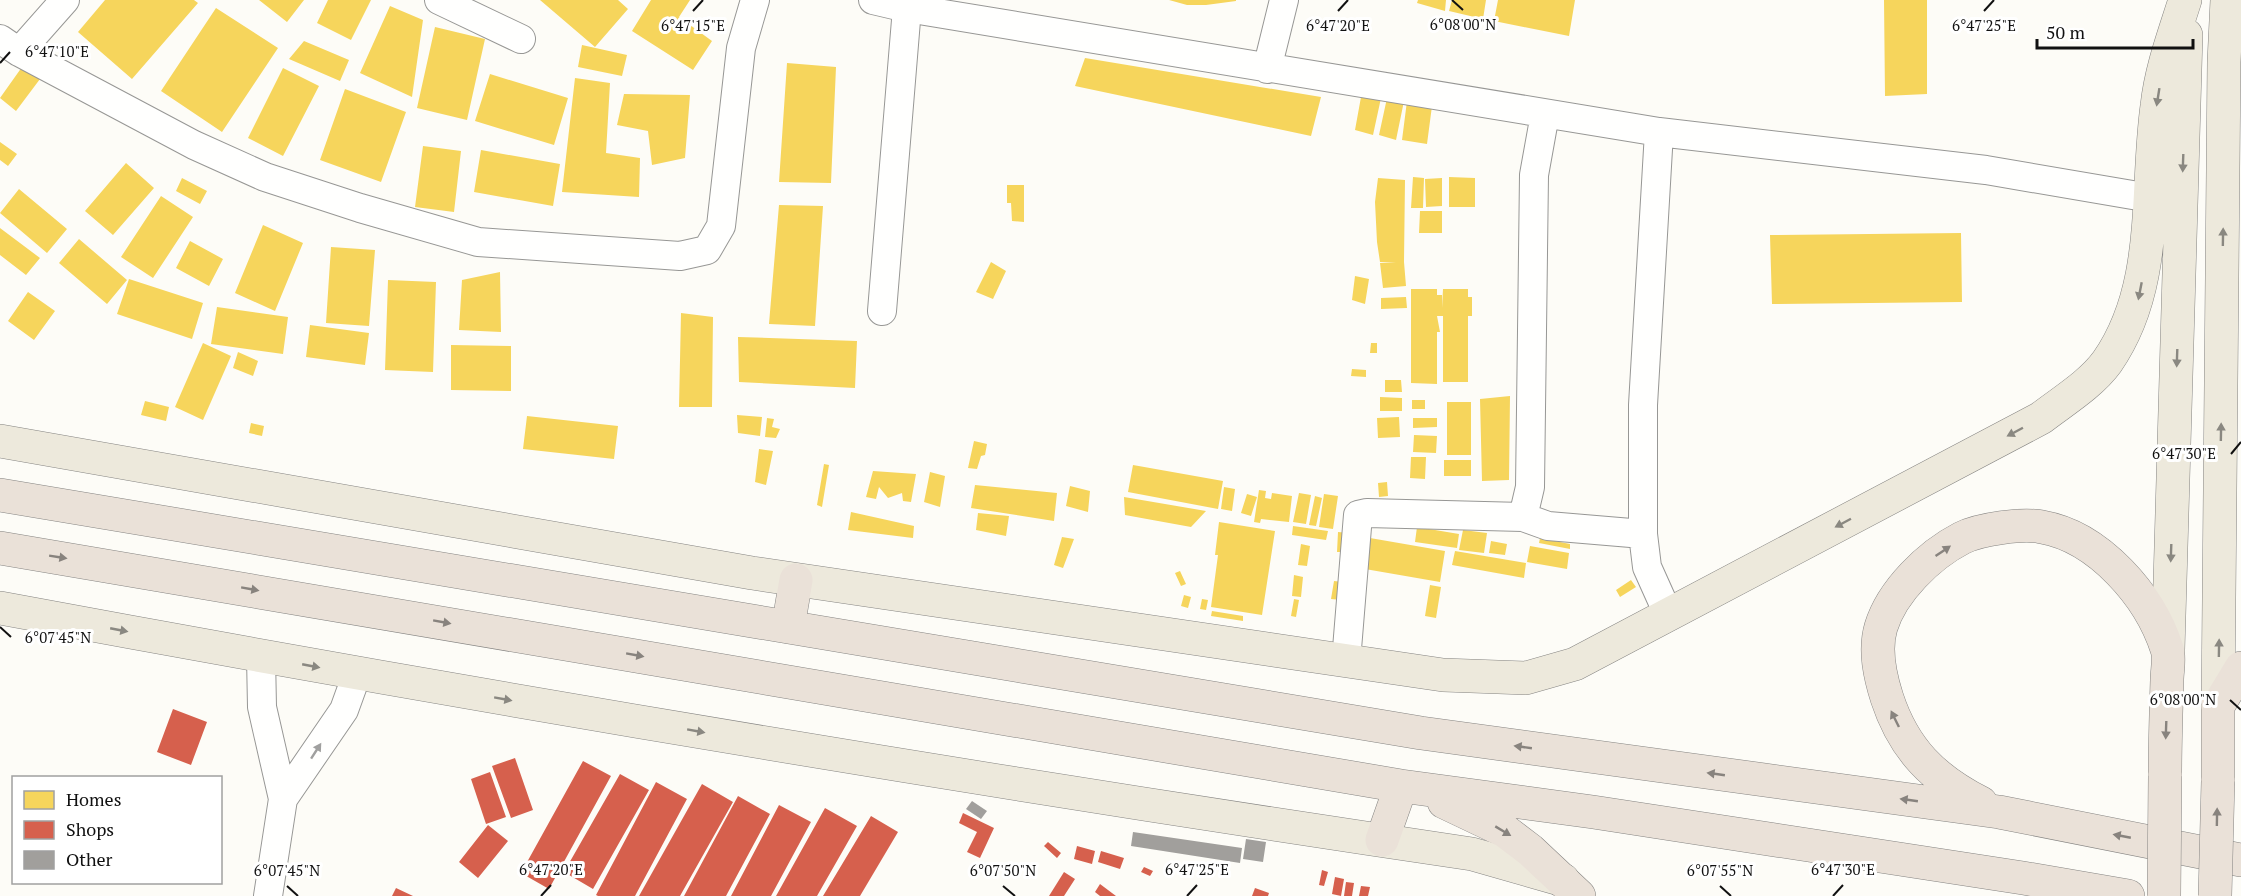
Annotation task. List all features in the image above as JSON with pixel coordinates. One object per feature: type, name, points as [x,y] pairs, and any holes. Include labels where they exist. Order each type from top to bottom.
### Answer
[{"type":"highway","points":[[0,495],[1421,734],[1998,812],[2241,860]]},
{"type":"highway","points":[[1998,812],[1955,790],[1933,773],[1914,751],[1894,720],[1881,681],[1877,652],[1881,627],[1894,601],[1911,578],[1934,557],[1963,538],[2014,527],[2041,526],[2068,534],[2092,547],[2115,568],[2146,606],[2168,650],[2164,776],[2164,896]]},
{"type":"highway","points":[[0,548],[1406,787],[1593,812],[2128,896]]},
{"type":"highway","points":[[788,627],[796,580]]},
{"type":"highway","points":[[2215,896],[2218,706],[2241,668]]},
{"type":"highway","points":[[1382,840],[1406,787]]},
{"type":"highway","points":[[1406,787],[1505,831],[1530,850],[1571,888]]},
{"type":"highway","points":[[1985,896],[2022,878]]},
{"type":"main road","points":[[0,441],[796,580],[1443,675],[1526,678],[1575,664],[2041,418],[2106,364],[2126,332],[2138,301],[2146,257],[2152,151],[2160,86],[2186,0]]},
{"type":"main road","points":[[2168,650],[2186,0]]},
{"type":"main road","points":[[2218,706],[2224,62],[2227,0]]},
{"type":"main road","points":[[2233,0],[2241,18]]},
{"type":"main road","points":[[0,608],[357,674],[827,754],[1472,854],[1571,888]]},
{"type":"street","points":[[65,0],[10,45],[204,150],[265,177],[360,208],[478,242],[680,256],[707,250],[721,226],[741,48],[755,0]]},
{"type":"street","points":[[439,0],[521,39]]},
{"type":"street","points":[[873,0],[908,8],[1267,69],[1659,132],[1986,170],[2150,198]]},
{"type":"street","points":[[1267,69],[1284,0]]},
{"type":"street","points":[[882,311],[908,8]]},
{"type":"street","points":[[1523,517],[1530,488],[1534,175],[1545,114]]},
{"type":"street","points":[[1659,132],[1643,405],[1644,534],[1647,567],[1669,616]]},
{"type":"street","points":[[1346,661],[1358,515],[1367,513],[1523,517],[1548,526],[1644,534]]},
{"type":"street","points":[[261,657],[262,707],[283,800],[268,896]]},
{"type":"street","points":[[283,800],[344,710],[357,674]]},
{"type":"building: Homes","points":[[105,0],[194,0],[198,3],[132,79],[78,32]]},
{"type":"building: Homes","points":[[259,0],[304,0],[287,22]]},
{"type":"building: Homes","points":[[328,0],[371,0],[351,40],[317,23]]},
{"type":"building: Homes","points":[[540,0],[618,0],[628,9],[595,47]]},
{"type":"building: Homes","points":[[651,0],[690,0],[679,17],[712,41],[693,70],[632,31]]},
{"type":"building: Homes","points":[[1169,0],[1236,0],[1236,1],[1187,5]]},
{"type":"building: Homes","points":[[1418,0],[1446,0],[1445,11],[1417,3]]},
{"type":"building: Homes","points":[[1452,0],[1486,0],[1483,19],[1449,11]]},
{"type":"building: Homes","points":[[1498,0],[1575,0],[1569,36],[1494,21]]},
{"type":"building: Homes","points":[[1884,0],[1927,0],[1927,94],[1885,96]]},
{"type":"building: Homes","points":[[390,6],[423,20],[412,97],[360,73]]},
{"type":"building: Homes","points":[[216,8],[278,48],[222,132],[161,91]]},
{"type":"building: Homes","points":[[435,27],[485,39],[467,120],[417,108]]},
{"type":"building: Homes","points":[[304,41],[349,60],[340,81],[289,59]]},
{"type":"building: Homes","points":[[582,45],[627,55],[622,76],[578,67]]},
{"type":"building: Homes","points":[[1085,58],[1321,97],[1311,136],[1075,86]]},
{"type":"building: Homes","points":[[787,63],[836,67],[831,183],[779,182]]},
{"type":"building: Homes","points":[[22,67],[40,79],[16,111],[0,98]]},
{"type":"building: Homes","points":[[283,68],[319,86],[283,156],[248,138]]},
{"type":"building: Homes","points":[[490,74],[568,98],[554,145],[475,121]]},
{"type":"building: Homes","points":[[575,78],[610,83],[606,153],[640,158],[639,197],[562,192]]},
{"type":"building: Homes","points":[[345,89],[406,112],[381,182],[320,160]]},
{"type":"building: Homes","points":[[624,94],[690,95],[685,158],[652,165],[648,131],[617,125]]},
{"type":"building: Homes","points":[[1361,97],[1381,98],[1373,135],[1355,130]]},
{"type":"building: Homes","points":[[1387,98],[1404,101],[1396,140],[1379,135]]},
{"type":"building: Homes","points":[[1407,101],[1432,106],[1427,144],[1402,140]]},
{"type":"building: Homes","points":[[0,142],[17,154],[8,166],[0,160]]},
{"type":"building: Homes","points":[[423,146],[461,151],[454,212],[415,207]]},
{"type":"building: Homes","points":[[481,150],[560,164],[553,206],[474,192]]},
{"type":"building: Homes","points":[[126,163],[154,188],[113,235],[85,211]]},
{"type":"building: Homes","points":[[1413,177],[1424,178],[1423,208],[1411,208]]},
{"type":"building: Homes","points":[[1449,177],[1475,178],[1475,207],[1449,207]]},
{"type":"building: Homes","points":[[182,178],[207,191],[200,204],[176,191]]},
{"type":"building: Homes","points":[[1378,178],[1405,180],[1406,286],[1383,288],[1380,263],[1396,262],[1380,262],[1375,202]]},
{"type":"building: Homes","points":[[1442,178],[1442,206],[1426,207],[1425,179]]},
{"type":"building: Homes","points":[[1007,185],[1024,185],[1024,222],[1012,221],[1011,203],[1007,203]]},
{"type":"building: Homes","points":[[19,189],[67,229],[47,253],[0,213]]},
{"type":"building: Homes","points":[[161,196],[193,217],[153,278],[121,257]]},
{"type":"building: Homes","points":[[779,205],[823,206],[815,326],[769,324]]},
{"type":"building: Homes","points":[[1420,211],[1442,211],[1442,233],[1419,233]]},
{"type":"building: Homes","points":[[263,225],[303,243],[275,311],[235,293]]},
{"type":"building: Homes","points":[[0,228],[40,258],[26,275],[0,255]]},
{"type":"building: Homes","points":[[1961,233],[1962,302],[1772,304],[1770,235]]},
{"type":"building: Homes","points":[[79,239],[127,280],[107,304],[59,263]]},
{"type":"building: Homes","points":[[190,241],[223,259],[209,286],[176,268]]},
{"type":"building: Homes","points":[[331,247],[375,250],[369,326],[326,323]]},
{"type":"building: Homes","points":[[991,262],[1006,271],[993,299],[976,292]]},
{"type":"building: Homes","points":[[500,272],[501,332],[459,330],[462,280]]},
{"type":"building: Homes","points":[[1355,276],[1369,279],[1365,304],[1352,300]]},
{"type":"building: Homes","points":[[129,279],[203,303],[192,339],[117,314]]},
{"type":"building: Homes","points":[[388,280],[436,282],[433,372],[385,370]]},
{"type":"building: Homes","points":[[1411,289],[1437,289],[1437,295],[1442,295],[1442,308],[1443,289],[1468,289],[1468,297],[1472,297],[1472,316],[1468,316],[1468,382],[1443,382],[1443,316],[1437,316],[1440,332],[1437,332],[1437,384],[1411,383]]},
{"type":"building: Homes","points":[[28,292],[55,311],[34,340],[8,321]]},
{"type":"building: Homes","points":[[1406,297],[1407,308],[1381,309],[1381,298]]},
{"type":"building: Homes","points":[[217,307],[288,317],[283,354],[211,344]]},
{"type":"building: Homes","points":[[681,313],[713,317],[712,407],[679,407]]},
{"type":"building: Homes","points":[[310,325],[369,333],[365,365],[306,357]]},
{"type":"building: Homes","points":[[738,337],[857,341],[855,388],[739,382]]},
{"type":"building: Homes","points":[[203,343],[231,356],[203,420],[175,407]]},
{"type":"building: Homes","points":[[1371,343],[1377,343],[1377,353],[1370,353]]},
{"type":"building: Homes","points":[[451,345],[511,346],[511,391],[451,390]]},
{"type":"building: Homes","points":[[238,352],[258,361],[253,376],[233,368]]},
{"type":"building: Homes","points":[[1352,369],[1366,370],[1366,377],[1351,376]]},
{"type":"building: Homes","points":[[1385,380],[1401,380],[1402,392],[1385,392]]},
{"type":"building: Homes","points":[[1510,396],[1509,480],[1482,481],[1480,399]]},
{"type":"building: Homes","points":[[1380,397],[1402,398],[1402,411],[1380,411]]},
{"type":"building: Homes","points":[[1412,400],[1425,400],[1425,409],[1412,409]]},
{"type":"building: Homes","points":[[145,401],[169,407],[166,421],[141,415]]},
{"type":"building: Homes","points":[[1447,402],[1471,402],[1471,455],[1447,455]]},
{"type":"building: Homes","points":[[737,415],[762,417],[760,436],[738,433]]},
{"type":"building: Homes","points":[[527,416],[618,426],[614,459],[523,449]]},
{"type":"building: Homes","points":[[1399,417],[1400,437],[1378,438],[1377,418]]},
{"type":"building: Homes","points":[[767,418],[774,419],[772,427],[780,429],[776,438],[765,437]]},
{"type":"building: Homes","points":[[1413,418],[1437,418],[1437,427],[1413,428]]},
{"type":"building: Homes","points":[[251,423],[264,426],[262,436],[249,433]]},
{"type":"building: Homes","points":[[1414,435],[1437,436],[1436,453],[1413,452]]},
{"type":"building: Homes","points":[[974,441],[987,444],[985,455],[981,456],[977,469],[968,468]]},
{"type":"building: Homes","points":[[759,449],[773,451],[766,485],[755,482]]},
{"type":"building: Homes","points":[[1411,457],[1426,457],[1425,479],[1410,478]]},
{"type":"building: Homes","points":[[1444,460],[1471,460],[1471,476],[1444,476]]},
{"type":"building: Homes","points":[[824,464],[829,465],[822,507],[817,505]]},
{"type":"building: Homes","points":[[1133,465],[1223,481],[1218,509],[1128,492]]},
{"type":"building: Homes","points":[[873,471],[916,474],[911,502],[903,501],[902,493],[888,498],[879,487],[876,499],[866,497]]},
{"type":"building: Homes","points":[[930,472],[945,476],[940,507],[924,502]]},
{"type":"building: Homes","points":[[1387,482],[1388,496],[1379,497],[1378,483]]},
{"type":"building: Homes","points":[[975,485],[1057,493],[1054,521],[971,508]]},
{"type":"building: Homes","points":[[1070,486],[1090,491],[1088,512],[1066,506]]},
{"type":"building: Homes","points":[[1224,487],[1235,489],[1232,511],[1221,509]]},
{"type":"building: Homes","points":[[1259,490],[1266,491],[1265,498],[1271,499],[1272,493],[1292,496],[1289,522],[1261,519],[1260,523],[1254,522]]},
{"type":"building: Homes","points":[[1299,493],[1311,495],[1306,524],[1293,522]]},
{"type":"building: Homes","points":[[1247,494],[1257,497],[1251,516],[1241,513]]},
{"type":"building: Homes","points":[[1324,494],[1338,496],[1333,529],[1319,527]]},
{"type":"building: Homes","points":[[1315,496],[1322,498],[1316,526],[1309,525]]},
{"type":"building: Homes","points":[[1124,497],[1206,511],[1191,527],[1125,515]]},
{"type":"building: Homes","points":[[851,512],[914,526],[913,538],[848,530]]},
{"type":"building: Homes","points":[[978,513],[1009,516],[1006,536],[976,530]]},
{"type":"building: Homes","points":[[1219,522],[1275,531],[1262,615],[1211,607],[1218,555],[1215,555]]},
{"type":"building: Homes","points":[[1293,526],[1328,531],[1326,540],[1292,535]]},
{"type":"building: Homes","points":[[1417,527],[1459,534],[1457,548],[1415,542]]},
{"type":"building: Homes","points":[[1463,530],[1487,533],[1484,553],[1459,550]]},
{"type":"building: Homes","points":[[1338,532],[1349,533],[1348,552],[1337,552]]},
{"type":"building: Homes","points":[[1062,537],[1074,539],[1063,568],[1054,565]]},
{"type":"building: Homes","points":[[1370,538],[1445,551],[1440,582],[1365,569]]},
{"type":"building: Homes","points":[[1540,538],[1570,544],[1570,549],[1539,543]]},
{"type":"building: Homes","points":[[1491,541],[1507,544],[1505,555],[1489,553]]},
{"type":"building: Homes","points":[[1301,544],[1310,546],[1307,566],[1298,565]]},
{"type":"building: Homes","points":[[1530,546],[1569,553],[1567,569],[1527,562]]},
{"type":"building: Homes","points":[[1455,551],[1526,563],[1524,578],[1452,565]]},
{"type":"building: Homes","points":[[1180,571],[1186,584],[1181,586],[1175,573]]},
{"type":"building: Homes","points":[[1294,575],[1303,577],[1301,597],[1292,596]]},
{"type":"building: Homes","points":[[1631,580],[1636,587],[1620,597],[1616,590]]},
{"type":"building: Homes","points":[[1334,581],[1343,582],[1341,600],[1331,599]]},
{"type":"building: Homes","points":[[1430,585],[1441,587],[1436,618],[1425,616]]},
{"type":"building: Homes","points":[[1184,595],[1191,597],[1188,608],[1181,606]]},
{"type":"building: Homes","points":[[1202,599],[1208,600],[1206,610],[1200,609]]},
{"type":"building: Homes","points":[[1294,599],[1299,600],[1296,617],[1291,616]]},
{"type":"building: Homes","points":[[1212,611],[1243,616],[1243,621],[1211,616]]},
{"type":"building: Shops","points":[[173,709],[207,722],[191,765],[157,752]]},
{"type":"building: Shops","points":[[515,758],[533,810],[511,818],[492,766]]},
{"type":"building: Shops","points":[[583,761],[611,776],[549,889],[521,873]]},
{"type":"building: Shops","points":[[490,772],[506,817],[486,824],[471,779]]},
{"type":"building: Shops","points":[[620,774],[649,790],[593,889],[564,872]]},
{"type":"building: Shops","points":[[656,782],[687,799],[635,896],[596,895]]},
{"type":"building: Shops","points":[[702,784],[733,802],[680,896],[639,896]]},
{"type":"building: Shops","points":[[738,796],[770,814],[726,896],[684,896]]},
{"type":"building: Shops","points":[[779,805],[811,822],[771,896],[731,896]]},
{"type":"building: Shops","points":[[825,808],[857,826],[817,896],[776,896]]},
{"type":"building: Shops","points":[[963,813],[994,828],[980,858],[967,852],[977,832],[959,823]]},
{"type":"building: Shops","points":[[871,816],[898,832],[860,896],[823,896]]},
{"type":"building: Shops","points":[[488,825],[508,841],[478,878],[459,862]]},
{"type":"building: Shops","points":[[1048,842],[1061,853],[1057,858],[1044,846]]},
{"type":"building: Shops","points":[[1077,846],[1095,851],[1092,864],[1074,859]]},
{"type":"building: Shops","points":[[1101,851],[1124,858],[1120,869],[1098,862]]},
{"type":"building: Shops","points":[[1144,867],[1153,871],[1150,876],[1141,872]]},
{"type":"building: Shops","points":[[1322,870],[1328,872],[1324,886],[1319,885]]},
{"type":"building: Shops","points":[[1064,872],[1075,879],[1064,896],[1049,896]]},
{"type":"building: Shops","points":[[1335,877],[1344,879],[1341,896],[1332,894]]},
{"type":"building: Shops","points":[[1346,882],[1354,883],[1352,896],[1344,896]]},
{"type":"building: Shops","points":[[1100,884],[1116,896],[1100,896],[1095,892]]},
{"type":"building: Shops","points":[[1361,886],[1370,887],[1368,896],[1359,896]]},
{"type":"building: Shops","points":[[396,888],[413,896],[392,896]]},
{"type":"building: Shops","points":[[1255,888],[1269,893],[1268,896],[1252,896]]},
{"type":"building: Other","points":[[972,801],[987,811],[981,819],[966,809]]},
{"type":"building: Other","points":[[1133,832],[1242,848],[1240,863],[1131,846]]},
{"type":"building: Other","points":[[1246,839],[1266,842],[1263,862],[1243,859]]}]
